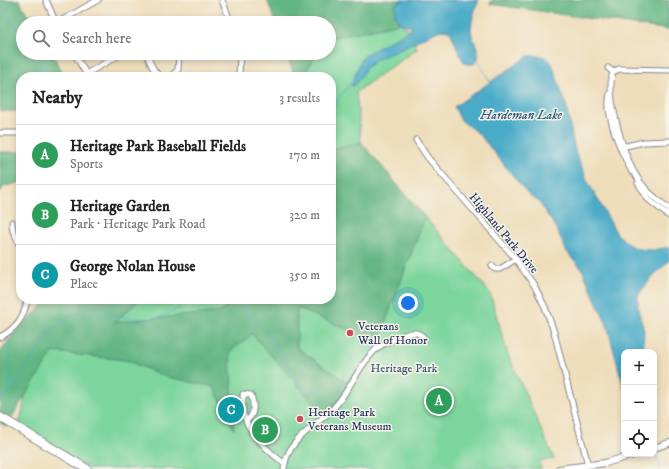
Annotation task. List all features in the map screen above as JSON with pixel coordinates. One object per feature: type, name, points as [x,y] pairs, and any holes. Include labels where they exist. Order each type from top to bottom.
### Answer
[{"type":"main road","points":[[0,417],[87,469]]},
{"type":"street","points":[[46,0],[54,16]]},
{"type":"street","points":[[69,16],[98,0]]},
{"type":"street","points":[[222,0],[228,16]]},
{"type":"street","points":[[78,60],[85,72]]},
{"type":"street","points":[[92,72],[112,60]]},
{"type":"street","points":[[149,60],[155,72]]},
{"type":"street","points":[[176,72],[178,70],[179,60]]},
{"type":"street","points":[[239,72],[240,60]]},
{"type":"street","points":[[608,68],[613,72]]},
{"type":"street","points":[[669,70],[619,69],[613,72],[608,99],[622,147],[636,177],[648,192],[669,209]]},
{"type":"street","points":[[0,133],[16,133]]},
{"type":"street","name":"Highland Park Drive","points":[[416,140],[428,158],[516,259],[534,286],[548,313],[554,332],[588,465]]},
{"type":"street","points":[[622,147],[646,141],[669,141]]},
{"type":"street","points":[[622,147],[624,159],[643,193],[669,216]]},
{"type":"street","points":[[12,222],[13,231],[16,237]]},
{"type":"street","points":[[492,266],[495,269],[500,269],[516,259]]},
{"type":"street","points":[[0,338],[15,328],[25,312],[26,304]]},
{"type":"street","points":[[247,420],[253,412],[252,397],[243,391],[244,416],[247,420],[248,426],[268,451],[285,467],[294,444],[304,432],[326,417],[338,403],[372,353],[390,341],[410,333],[417,332],[424,338]]},
{"type":"street","points":[[657,447],[669,443]]},
{"type":"street","points":[[559,469],[618,460],[628,457]]},
{"type":"green space","points":[[0,0],[20,0],[29,16],[16,16],[16,60],[55,60],[63,72],[16,72],[16,111],[0,111]]},
{"type":"green space","points":[[267,0],[403,0],[398,2],[397,20],[400,23],[336,37],[336,16],[273,16]]},
{"type":"green space","points":[[492,0],[669,0],[669,30],[490,4]]},
{"type":"green space","points":[[400,23],[409,30],[417,49],[356,92],[361,142],[336,148],[336,72],[306,72],[312,60],[336,60],[336,37]]},
{"type":"green space","points":[[289,60],[312,60],[306,72],[293,72]]},
{"type":"green space","points":[[361,142],[425,217],[378,342],[297,308],[297,348],[351,385],[325,416],[252,334],[230,352],[234,430],[214,387],[164,376],[126,360],[53,352],[6,426],[0,423],[0,352],[14,333],[45,304],[135,304],[115,322],[221,312],[228,304],[336,304],[336,148]]},
{"type":"green space","points":[[0,152],[16,152],[16,183],[3,187],[0,193]]},
{"type":"green space","name":"Heritage Park","points":[[425,217],[490,293],[507,352],[554,459],[539,461],[541,469],[89,469],[17,427],[21,418],[40,319],[114,323],[135,304],[336,304],[336,295],[422,225]]},
{"type":"water","points":[[403,0],[479,0],[471,28],[471,33],[478,52],[477,60],[474,64],[466,64],[462,59],[450,31],[440,30],[376,60],[367,67],[355,85],[351,86],[360,62],[365,55],[411,29],[412,27],[400,23],[395,14],[395,5]]},
{"type":"water","name":"Hardeman Lake","points":[[528,56],[545,57],[552,64],[566,105],[575,151],[588,182],[617,234],[631,246],[639,249],[653,250],[669,247],[669,261],[653,276],[638,295],[638,309],[644,331],[643,349],[621,349],[621,378],[607,325],[582,269],[567,252],[555,226],[538,201],[529,195],[480,135],[461,120],[454,107]]},
{"type":"waterway","points":[[0,4],[16,28]]},
{"type":"waterway","points":[[37,60],[48,72]]},
{"type":"waterway","points":[[478,60],[490,82]]},
{"type":"waterway","points":[[336,102],[351,82]]},
{"type":"waterway","points":[[11,382],[18,383],[49,334],[65,318],[73,314],[88,312],[138,319],[160,317],[180,308],[184,304]]},
{"type":"waterway","points":[[240,304],[271,338],[300,386],[326,395]]},
{"type":"waterway","points":[[0,397],[7,395],[11,382],[10,341]]},
{"type":"waterway","points":[[656,457],[660,469]]},
{"type":"place","name":"Veterans Wall of Honor","points":[[350,333]]},
{"type":"place","name":"Heritage Park Baseball Fields","points":[[439,401]]},
{"type":"place","name":"George Nolan House","points":[[231,410]]},
{"type":"place","name":"Heritage Park Veterans Museum","points":[[300,419]]},
{"type":"place","name":"Heritage Garden","points":[[265,430]]}]
